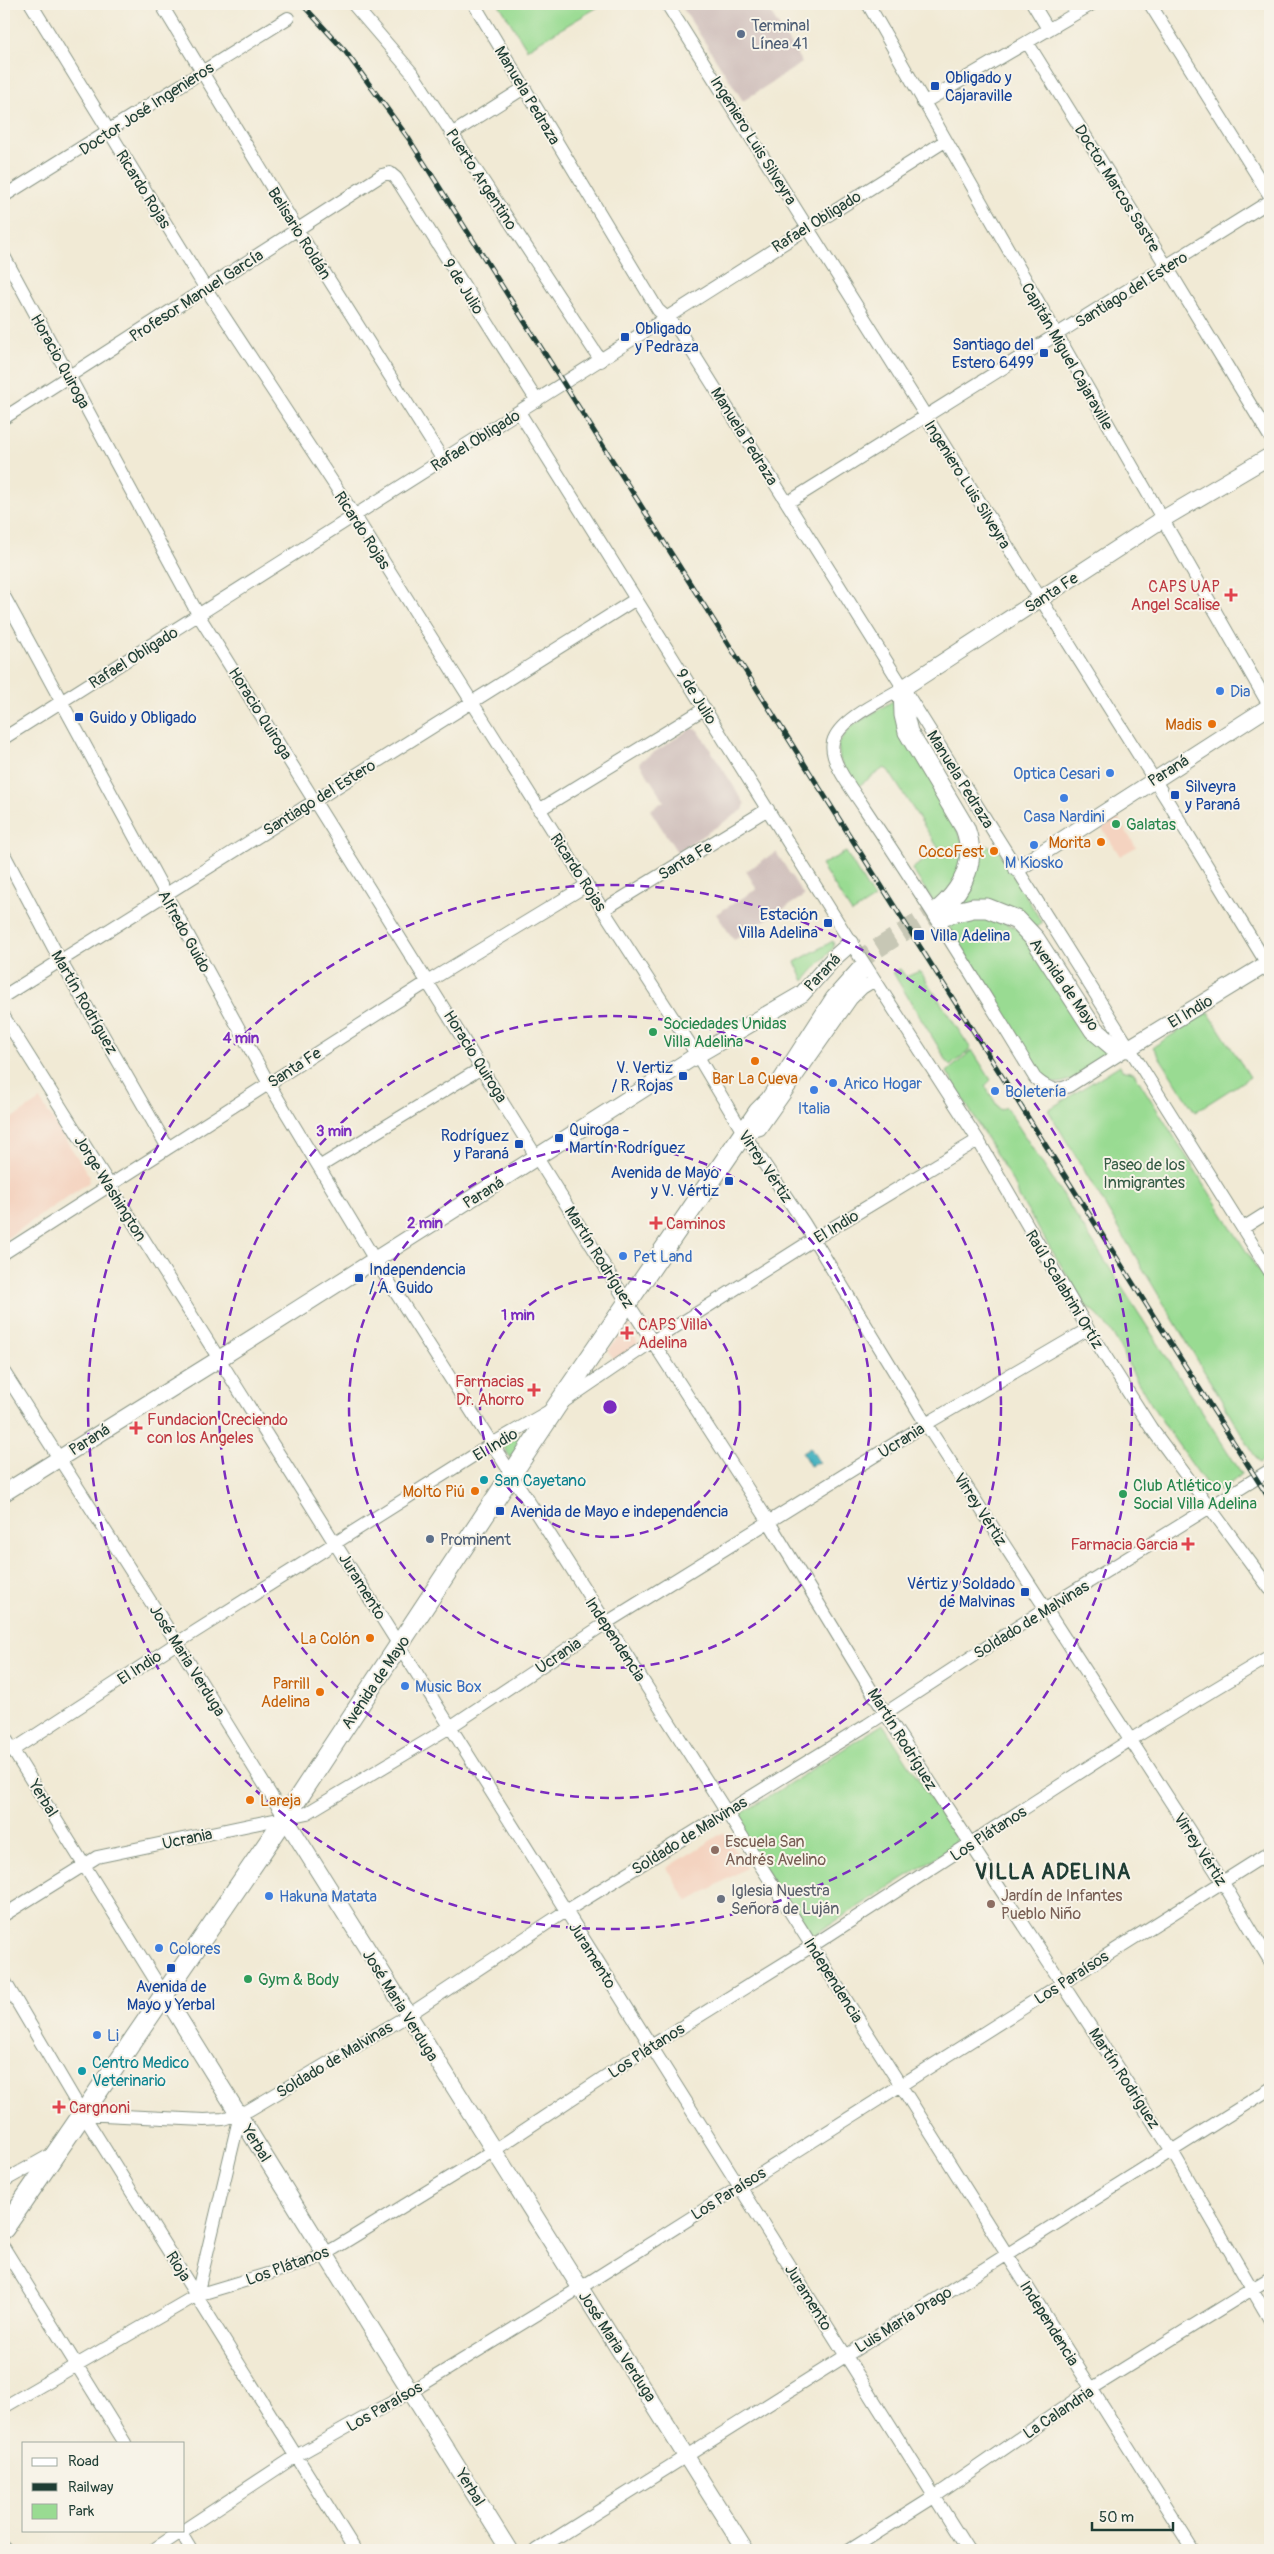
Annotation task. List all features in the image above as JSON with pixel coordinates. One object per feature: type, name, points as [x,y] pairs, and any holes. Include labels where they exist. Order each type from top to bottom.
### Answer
[{"type":"main road","name":"Avenida de Mayo","points":[[903,688],[904,716],[908,732],[965,828],[970,842],[969,868],[962,884],[942,912],[987,908],[1017,920],[1035,939],[1094,1030],[1113,1046],[1129,1048]]},
{"type":"main road","name":"Avenida de Mayo","points":[[4,2230],[285,1818],[627,1302],[758,1112],[770,1100],[835,999],[863,972]]},
{"type":"street","name":"Ricardo Rojas","points":[[31,4],[206,289],[355,516],[539,810],[697,1055]]},
{"type":"street","name":"Belisario Roldán","points":[[160,4],[297,229],[443,460]]},
{"type":"street","name":"Puerto Argentino","points":[[353,4],[413,74],[601,361]]},
{"type":"street","name":"Manuela Pedraza","points":[[474,4],[658,310],[676,326],[1270,1272]]},
{"type":"street","name":"Ingeniero Luis Silveyra","points":[[667,4],[1269,963]]},
{"type":"street","name":"Capitán Miguel Cajaraville","points":[[868,4],[1270,707]]},
{"type":"street","points":[[1033,4],[1048,30]]},
{"type":"street","points":[[923,103],[1092,4]]},
{"type":"street","points":[[1150,4],[1270,196]]},
{"type":"street","name":"Doctor José Ingenieros","points":[[4,196],[288,18]]},
{"type":"street","name":"Doctor Marcos Sastre","points":[[1027,42],[1270,437]]},
{"type":"street","points":[[453,134],[524,88]]},
{"type":"street","name":"Rafael Obligado","points":[[4,738],[601,361],[808,226],[945,141]]},
{"type":"street","name":"Profesor Manuel García","points":[[4,418],[382,175],[390,173]]},
{"type":"street","name":"9 de Julio","points":[[390,173],[396,178],[537,401]]},
{"type":"street","name":"Santiago del Estero","points":[[787,503],[1057,336],[1270,201]]},
{"type":"street","name":"Horacio Quiroga","points":[[4,256],[199,616],[316,799],[538,1158]]},
{"type":"street","name":"9 de Julio","points":[[519,412],[851,943],[863,972]]},
{"type":"street","name":"Santa Fe","points":[[1058,1091],[1044,1086],[1035,1078],[832,756],[833,742],[843,725],[1163,520],[1270,456]]},
{"type":"street","name":"Alfredo Guido","points":[[4,596],[269,1084],[375,1260]]},
{"type":"street","name":"Santiago del Estero","points":[[4,996],[636,599]]},
{"type":"street","name":"Paraná","points":[[1017,869],[1154,779],[1270,707]]},
{"type":"street","points":[[539,810],[704,709]]},
{"type":"street","name":"Santa Fe","points":[[603,910],[768,809]]},
{"type":"street","name":"Martín Rodríguez","points":[[4,854],[60,960],[168,1148]]},
{"type":"street","name":"Santa Fe","points":[[4,1252],[428,981],[587,885]]},
{"type":"street","name":"Paraná","points":[[4,1493],[538,1158],[697,1055],[802,994],[834,958],[851,943]]},
{"type":"street","name":"El Indio","points":[[1058,1091],[1269,963]]},
{"type":"street","name":"Avenida de Mayo","points":[[744,1134],[760,1128],[851,999],[862,988],[863,972]]},
{"type":"street","name":"Raúl Scalabrini Ortíz","points":[[863,972],[978,1140],[1088,1329],[1150,1428],[1270,1589]]},
{"type":"street","name":"Jorge Washington","points":[[4,1017],[219,1359]]},
{"type":"street","name":"Virrey Vértiz","points":[[697,1055],[744,1134],[814,1239],[926,1424],[1222,1881],[1270,1961]]},
{"type":"street","points":[[319,1166],[483,1067]]},
{"type":"street","name":"El Indio","points":[[13,1750],[177,1642],[492,1444],[556,1407],[653,1341],[814,1239],[978,1140]]},
{"type":"street","name":"Martín Rodríguez","points":[[538,1158],[627,1302],[769,1522],[886,1713],[1172,2151],[1270,2320]]},
{"type":"street","points":[[1243,1228],[1270,1211]]},
{"type":"street","name":"Independencia","points":[[375,1260],[901,2086],[1193,2550]]},
{"type":"street","name":"Ucrania","points":[[4,1915],[84,1863],[97,1857],[308,1813],[450,1727],[606,1623],[926,1424],[1088,1329]]},
{"type":"street","name":"Juramento","points":[[219,1359],[968,2550]]},
{"type":"street","name":"José Maria Verduga","points":[[4,1372],[177,1642],[407,2016],[688,2456],[745,2550]]},
{"type":"street","name":"Soldado de Malvinas","points":[[83,2114],[204,2120],[240,2115],[407,2016],[566,1910],[886,1713],[1045,1609],[1270,1470]]},
{"type":"street","name":"Los Plátanos","points":[[4,2407],[197,2295],[311,2261],[326,2254],[493,2151],[651,2046],[812,1946],[1130,1740],[1270,1656]]},
{"type":"street","name":"Yerbal","points":[[4,1736],[510,2550]]},
{"type":"street","name":"Los Paraísos","points":[[185,2527],[296,2456],[412,2391],[580,2288],[1270,1852]]},
{"type":"street","name":"Rioja","points":[[4,1980],[83,2114],[355,2550]]},
{"type":"street","name":"Luis María Drago","points":[[537,2550],[1270,2089]]},
{"type":"street","points":[[197,2295],[240,2115]]},
{"type":"street","points":[[4,2181],[59,2150]]},
{"type":"street","points":[[4,2248],[125,2442]]},
{"type":"street","name":"La Calandria","points":[[850,2550],[934,2497],[1091,2389],[1270,2278]]},
{"type":"street","name":"Los Paraísos","points":[[153,2550],[178,2532]]},
{"type":"street","points":[[182,2532],[191,2550]]},
{"type":"shaded area","name":"Terminal Línea 41","points":[[680,4],[765,4],[802,63],[743,101]]},
{"type":"shaded area","points":[[692,728],[698,730],[745,804],[743,810],[677,852],[650,810],[664,801],[639,762]]},
{"type":"shaded area","points":[[1118,818],[1136,847],[1120,856],[1102,828]]},
{"type":"shaded area","points":[[776,852],[804,896],[734,940],[716,914],[757,889],[746,871]]},
{"type":"shaded area","points":[[40,1100],[90,1177],[88,1183],[4,1240],[4,1124]]},
{"type":"shaded area","name":"CAPS Villa Adelina","points":[[628,1323],[638,1344],[615,1362],[608,1351]]},
{"type":"shaded area","name":"Escuela San Andrés Avelino","points":[[724,1832],[746,1868],[688,1902],[667,1868]]},
{"type":"green space","points":[[499,4],[603,4],[527,49]]},
{"type":"green space","points":[[896,699],[963,843],[961,872],[936,906],[912,869],[939,849],[888,770],[884,768],[857,787],[840,760],[838,744],[850,727]]},
{"type":"green space","points":[[976,842],[998,849],[1042,923],[1036,927],[961,906],[957,900]]},
{"type":"green space","points":[[846,852],[874,899],[852,913],[821,865]]},
{"type":"green space","points":[[986,915],[1019,929],[1114,1052],[1077,1076],[1062,1083],[1050,1082],[1038,1073],[948,925],[960,919]]},
{"type":"green space","points":[[833,941],[834,947],[804,981],[795,962]]},
{"type":"green space","points":[[900,969],[906,977],[920,971],[971,1049],[950,1066],[893,972]]},
{"type":"green space","points":[[1208,1012],[1250,1077],[1195,1112],[1153,1047]]},
{"type":"green space","points":[[972,1050],[991,1080],[985,1086],[1000,1110],[1006,1107],[1242,1474],[1222,1490],[1210,1489],[1155,1411],[1117,1342],[1103,1321],[1086,1306],[1019,1197],[1017,1189],[947,1072]]},
{"type":"green space","name":"Paseo de los Inmigrantes","points":[[1120,1065],[1122,1070],[1134,1073],[1270,1289],[1270,1456],[1259,1463],[1048,1110]]},
{"type":"green space","points":[[526,1431],[529,1436],[513,1462],[503,1446]]},
{"type":"green space","points":[[883,1724],[959,1843],[809,1938],[732,1820]]},
{"type":"water","points":[[810,1447],[819,1462],[810,1466],[802,1452]]},
{"type":"tunnel","points":[[854,963],[940,909]]},
{"type":"railway","points":[[302,4],[345,51],[409,139],[1270,1500]]},
{"type":"place","name":"Terminal Línea 41","points":[[741,34]]},
{"type":"place","name":"Obligado y Cajaraville","points":[[935,86]]},
{"type":"place","name":"Obligado y Pedraza","points":[[625,337]]},
{"type":"place","name":"Santiago del Estero 6499","points":[[1044,353]]},
{"type":"place","name":"CAPS UAP Angel Scalise","points":[[1231,595]]},
{"type":"place","name":"Dia","points":[[1220,691]]},
{"type":"place","name":"Guido y Obligado","points":[[79,717]]},
{"type":"place","name":"Madis","points":[[1212,724]]},
{"type":"place","name":"Optica Cesari","points":[[1110,773]]},
{"type":"place","name":"Silveyra y Paraná","points":[[1175,795]]},
{"type":"place","name":"Casa Nardini","points":[[1064,798]]},
{"type":"place","name":"Galatas","points":[[1116,824]]},
{"type":"place","name":"Morita","points":[[1101,842]]},
{"type":"place","name":"M Kiosko","points":[[1034,845]]},
{"type":"place","name":"CocoFest","points":[[994,851]]},
{"type":"place","name":"Estación Villa Adelina","points":[[828,923]]},
{"type":"place","name":"Villa Adelina","points":[[919,935]]},
{"type":"place","name":"Sociedades Unidas Villa Adelina","points":[[653,1032]]},
{"type":"place","name":"Bar La Cueva","points":[[755,1061]]},
{"type":"place","name":"V. Vertiz / R. Rojas","points":[[683,1076]]},
{"type":"place","name":"Arico Hogar","points":[[833,1083]]},
{"type":"place","name":"Italia","points":[[814,1090]]},
{"type":"place","name":"Boletería","points":[[995,1091]]},
{"type":"place","name":"Quiroga - Martín Rodríguez","points":[[559,1138]]},
{"type":"place","name":"Rodríguez y Paraná","points":[[519,1144]]},
{"type":"place","name":"Avenida de Mayo y V. Vértiz","points":[[729,1181]]},
{"type":"place","name":"Caminos","points":[[656,1223]]},
{"type":"place","name":"Pet Land","points":[[623,1256]]},
{"type":"place","name":"Independencia / A. Guido","points":[[359,1278]]},
{"type":"place","name":"CAPS Villa Adelina","points":[[627,1333]]},
{"type":"place","name":"Farmacias Dr. Ahorro","points":[[534,1390]]},
{"type":"place","name":"Fundacion Creciendo con los Angeles","points":[[136,1428]]},
{"type":"place","name":"San Cayetano","points":[[484,1480]]},
{"type":"place","name":"Molto Piú","points":[[475,1491]]},
{"type":"place","name":"Club Atlético y Social Villa Adelina","points":[[1123,1494]]},
{"type":"place","name":"Avenida de Mayo e independencia","points":[[500,1511]]},
{"type":"place","name":"Prominent","points":[[430,1539]]},
{"type":"place","name":"Farmacia Garcia","points":[[1188,1544]]},
{"type":"place","name":"Vértiz y Soldado de Malvinas","points":[[1025,1592]]},
{"type":"place","name":"La Colón","points":[[370,1638]]},
{"type":"place","name":"Music Box","points":[[405,1686]]},
{"type":"place","name":"Parrill Adelina","points":[[320,1692]]},
{"type":"place","name":"Lareja","points":[[250,1800]]},
{"type":"place","name":"Escuela San Andrés Avelino","points":[[715,1850]]},
{"type":"place","name":"Hakuna Matata","points":[[269,1896]]},
{"type":"place","name":"Iglesia Nuestra Señora de Luján","points":[[721,1899]]},
{"type":"place","name":"Jardín de Infantes Pueblo Niño","points":[[991,1904]]},
{"type":"place","name":"Colores","points":[[159,1948]]},
{"type":"place","name":"Avenida de Mayo y Yerbal","points":[[171,1968]]},
{"type":"place","name":"Gym & Body","points":[[248,1979]]},
{"type":"place","name":"Li","points":[[97,2035]]},
{"type":"place","name":"Centro Medico Veterinario","points":[[82,2071]]},
{"type":"place","name":"Cargnoni","points":[[59,2107]]},
{"type":"district","name":"VILLA ADELINA","points":[[1053,1872]]}]
